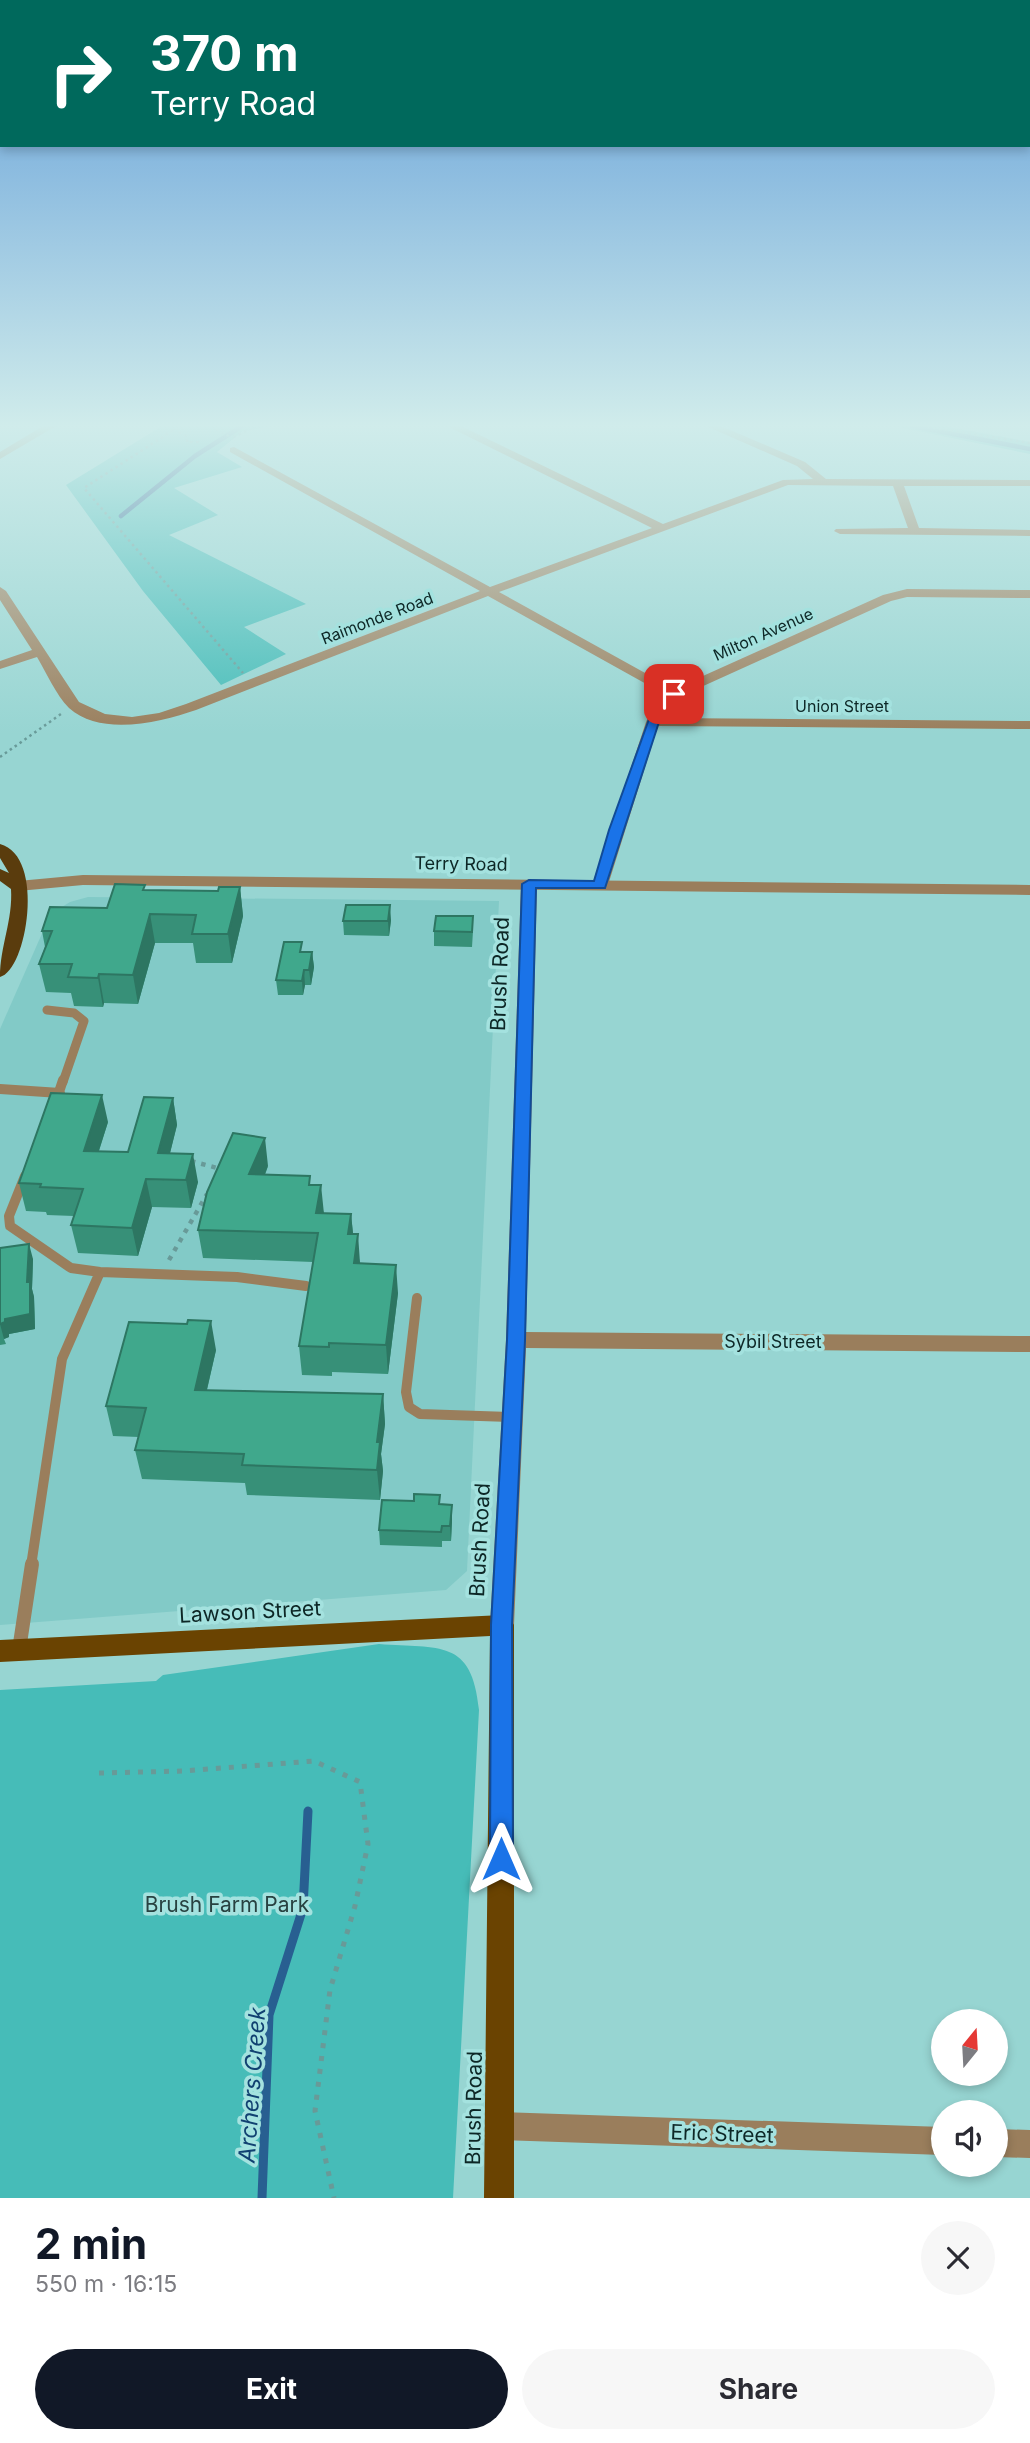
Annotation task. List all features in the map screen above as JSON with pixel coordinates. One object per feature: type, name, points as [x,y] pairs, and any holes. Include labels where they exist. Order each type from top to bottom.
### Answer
[{"type":"highway","points":[[0,849],[17,868],[18,886],[18,922],[12,947],[0,972]]},
{"type":"highway","points":[[0,874],[18,886]]},
{"type":"main road","name":"Lawson Street","points":[[9,1651],[502,1625]]},
{"type":"main road","name":"Brush Road","points":[[499,2198],[502,1625]]},
{"type":"street","points":[[379,529],[674,694]]},
{"type":"street","name":"Raimonde Road","points":[[74,705],[91,716],[118,721],[166,717],[488,592],[660,529]]},
{"type":"street","points":[[840,531],[1030,533]]},
{"type":"street","points":[[0,591],[74,705]]},
{"type":"street","name":"Milton Avenue","points":[[600,885],[653,722],[659,708],[674,694],[887,598],[907,593],[1030,594]]},
{"type":"street","points":[[0,665],[39,652]]},
{"type":"street","name":"Union Street","points":[[653,722],[1030,725]]},
{"type":"street","name":"Terry Road","points":[[18,886],[83,880],[1030,890]]},
{"type":"street","name":"Brush Road","points":[[502,1625],[516,1340],[529,884]]},
{"type":"street","name":"Sybil Street","points":[[516,1340],[1030,1344]]},
{"type":"street","name":"Eric Street","points":[[501,2126],[931,2141]]},
{"type":"street","points":[[1008,2143],[1030,2144]]},
{"type":"lane","points":[[47,1010],[74,1013],[84,1021],[49,1118]]},
{"type":"lane","points":[[0,1089],[60,1093]]},
{"type":"lane","points":[[29,1168],[9,1216],[10,1226],[71,1268],[100,1272],[237,1277],[306,1286]]},
{"type":"lane","points":[[9,1651],[62,1359],[100,1272]]},
{"type":"lane","points":[[417,1298],[406,1392],[408,1407],[420,1414],[512,1417]]},
{"type":"path","points":[[119,529],[252,684]]},
{"type":"path","points":[[0,757],[74,705]]},
{"type":"path","points":[[186,1159],[217,1169],[226,1169]]},
{"type":"path","points":[[213,1179],[217,1169]]},
{"type":"path","points":[[161,1274],[200,1210],[208,1189]]},
{"type":"path","points":[[99,1773],[183,1771],[314,1761],[359,1782],[368,1844],[355,1906],[330,1990],[315,2111],[334,2198]]},
{"type":"shaded area","points":[[88,897],[499,901],[467,1571],[446,1590],[0,1625],[0,1029],[44,929],[57,910],[70,902]]},
{"type":"green space","points":[[98,529],[185,529],[169,535],[306,604],[244,627],[286,654],[221,685],[143,591]]},
{"type":"green space","name":"Brush Farm Park","points":[[379,1644],[436,1648],[460,1659],[469,1670],[479,1710],[453,2198],[0,2198],[0,1690],[156,1681],[163,1675]]},
{"type":"building","points":[[115,884],[145,885],[143,890],[218,891],[219,887],[240,887],[228,934],[192,934],[196,915],[150,914],[133,975],[68,977],[72,964],[39,964],[52,931],[42,931],[50,907],[107,908]]},
{"type":"building","points":[[346,905],[390,905],[388,921],[343,921]]},
{"type":"building","points":[[436,916],[473,916],[472,932],[434,931]]},
{"type":"building","points":[[284,942],[302,942],[300,952],[312,952],[309,970],[304,970],[302,981],[276,980]]},
{"type":"building","points":[[51,1093],[102,1095],[84,1151],[128,1152],[144,1097],[173,1098],[158,1153],[193,1154],[186,1180],[146,1179],[132,1228],[71,1225],[83,1189],[19,1183]]},
{"type":"building","points":[[233,1133],[265,1138],[249,1174],[310,1176],[309,1185],[321,1185],[316,1213],[351,1214],[348,1234],[358,1234],[354,1263],[396,1265],[386,1345],[329,1343],[329,1347],[299,1346],[318,1233],[198,1230],[207,1192]]},
{"type":"building","points":[[29,1244],[27,1282],[30,1282],[30,1314],[5,1319],[5,1322],[0,1324],[0,1248]]},
{"type":"building","points":[[188,1320],[211,1321],[195,1390],[383,1394],[377,1442],[380,1442],[377,1470],[242,1465],[244,1454],[135,1450],[146,1408],[106,1406],[129,1322],[187,1324]]},
{"type":"building","points":[[414,1494],[440,1495],[439,1504],[452,1505],[450,1526],[442,1526],[441,1532],[379,1530],[382,1500],[414,1501]]},
{"type":"waterway","name":"Archers Creek","points":[[262,2198],[269,2015],[303,1908],[308,1811]]},
{"type":"route","points":[[501,1859],[502,1625],[516,1340],[529,884],[600,885],[653,722],[659,708],[674,694]]}]
